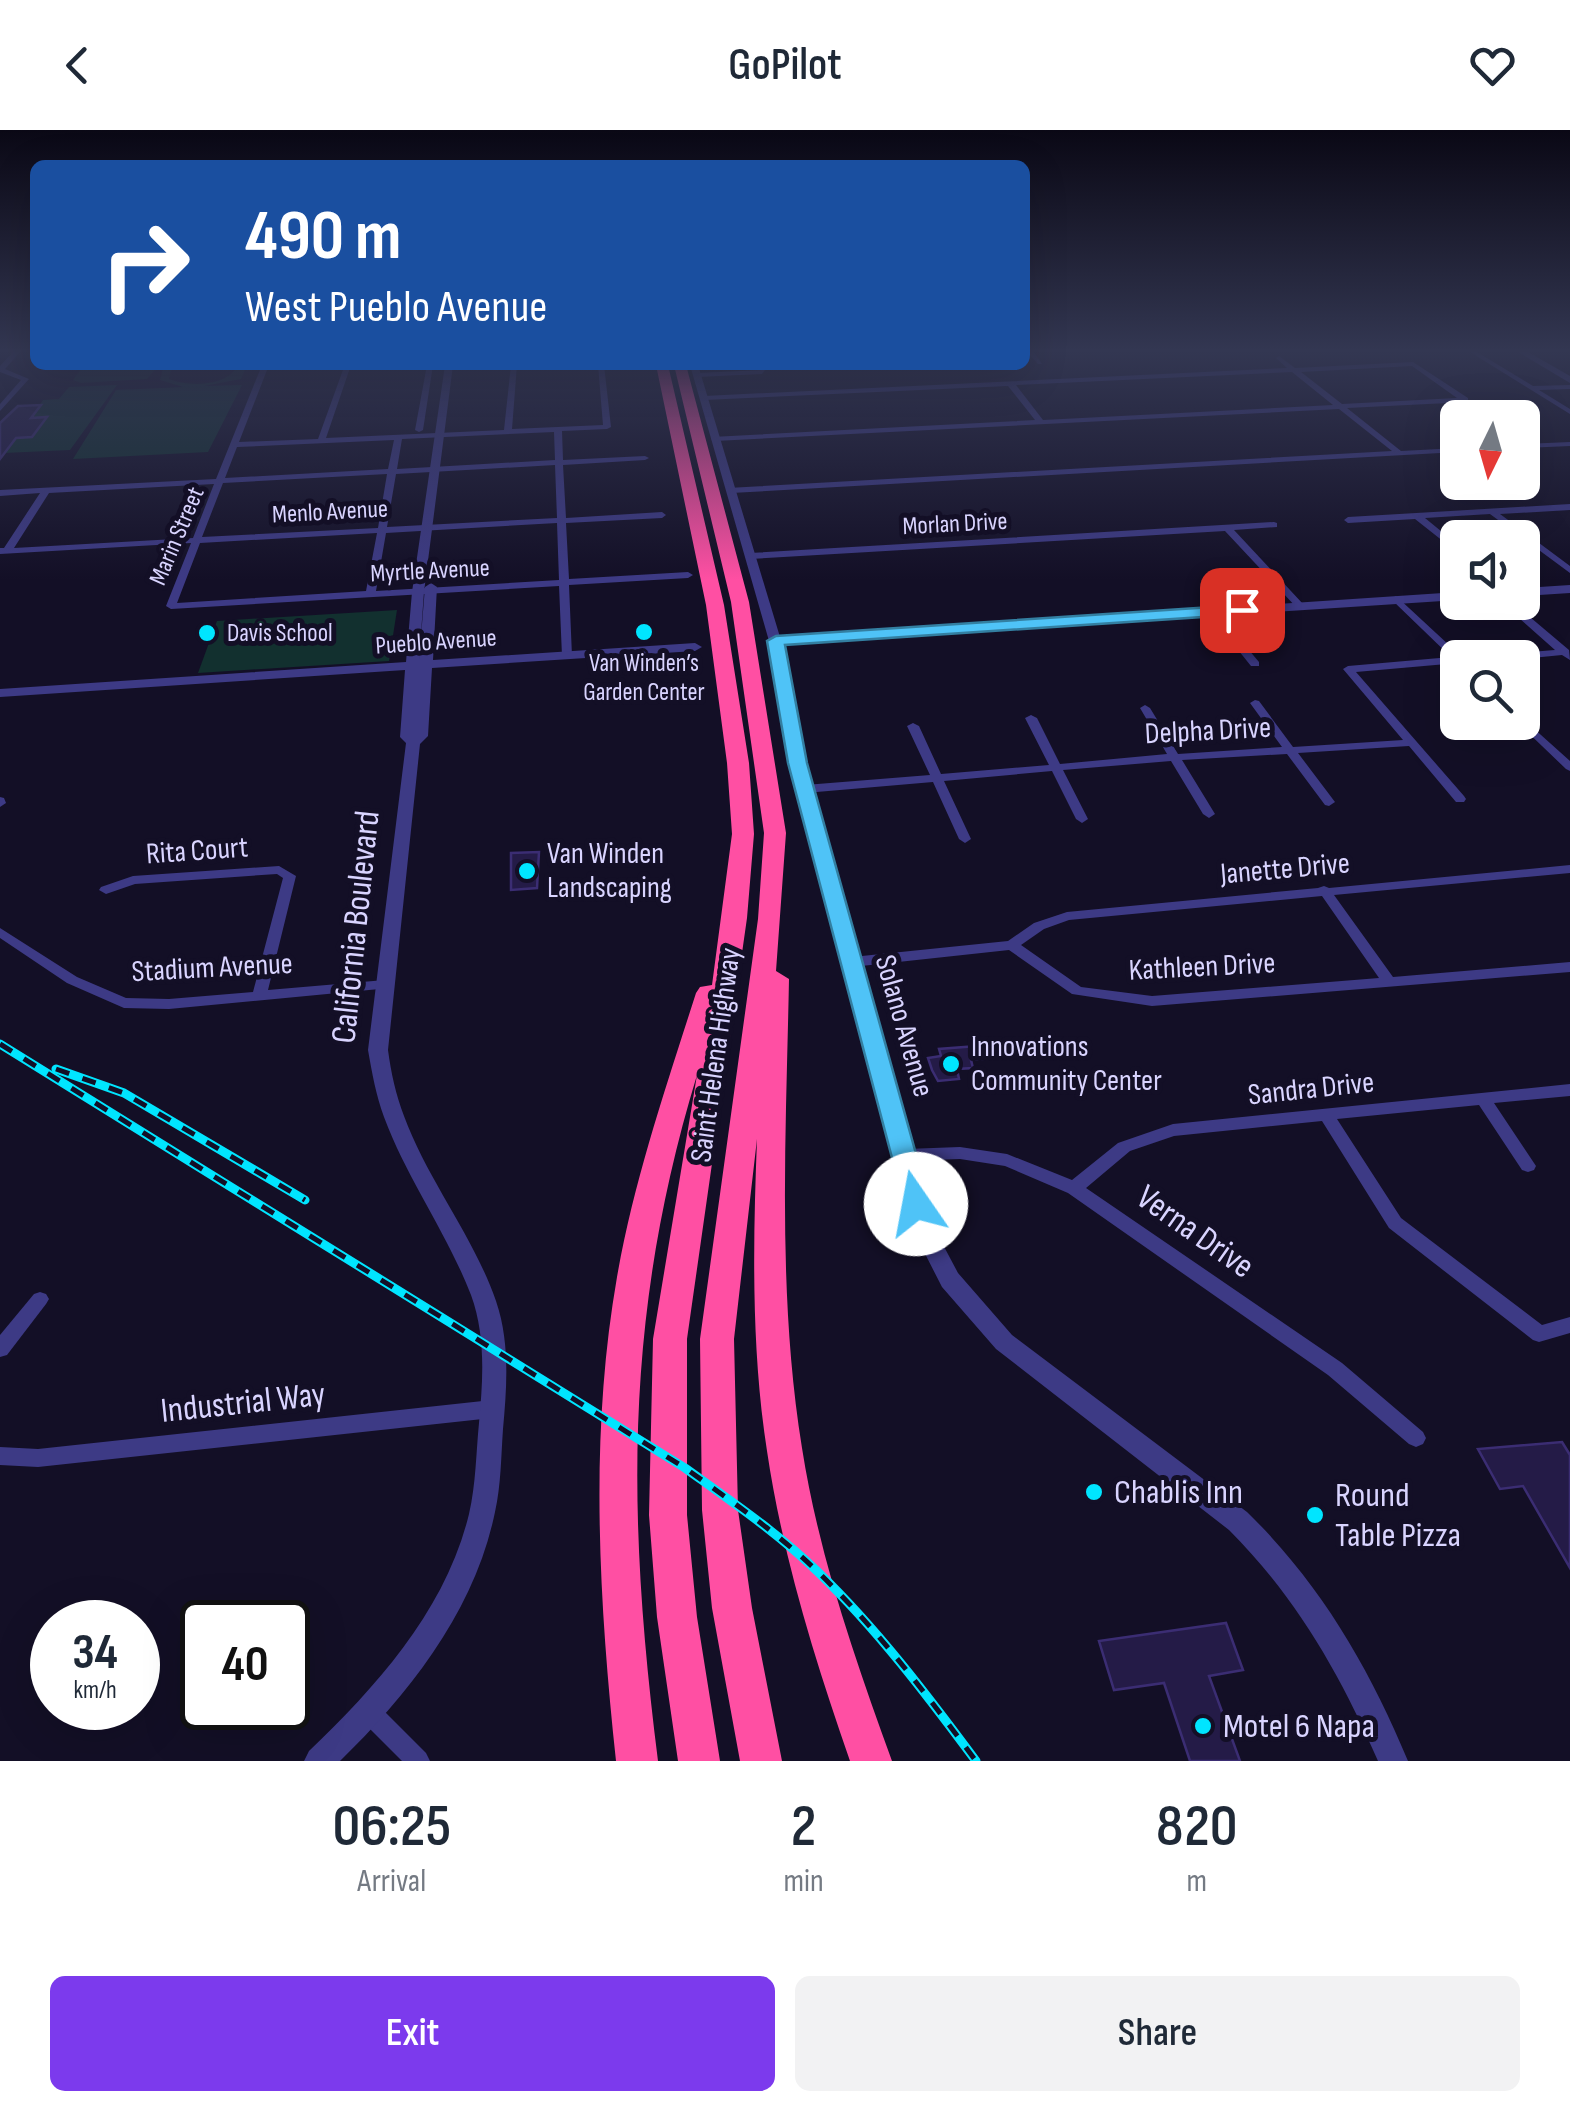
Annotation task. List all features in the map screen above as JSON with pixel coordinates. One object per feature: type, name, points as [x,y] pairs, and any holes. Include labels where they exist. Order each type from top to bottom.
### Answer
[{"type":"highway","name":"Saint Helena Highway","points":[[675,428],[714,605],[738,764],[743,834],[735,918],[679,1259],[668,1378],[668,1516],[699,1761]]},
{"type":"highway","name":"Saint Helena Highway","points":[[696,428],[740,602],[772,796],[774,874],[717,1339],[720,1510],[732,1608],[761,1761]]},
{"type":"highway","points":[[774,874],[775,1378],[798,1528],[831,1652],[872,1761]]},
{"type":"highway","points":[[637,1761],[620,1613],[617,1415],[624,1335],[645,1210],[735,918]]},
{"type":"street","name":"Marin Street","points":[[174,606],[169,604],[222,482],[239,428]]},
{"type":"street","points":[[321,441],[325,428]]},
{"type":"street","name":"California Boulevard","points":[[445,428],[445,436]]},
{"type":"street","name":"California Boulevard","points":[[319,1761],[370,1714],[420,1649],[469,1553],[481,1518],[492,1410],[494,1350],[485,1303],[386,1101],[378,1050],[412,742],[420,736],[424,591],[446,428]]},
{"type":"street","points":[[508,428],[508,433]]},
{"type":"street","points":[[232,445],[588,428]]},
{"type":"street","name":"Solano Avenue","points":[[712,428],[776,641],[805,789],[930,1242],[970,1306],[1004,1342],[1238,1521],[1274,1554],[1338,1642],[1392,1761]]},
{"type":"street","points":[[715,439],[924,428]]},
{"type":"street","points":[[1367,428],[1398,452]]},
{"type":"street","points":[[558,430],[567,656]]},
{"type":"street","points":[[370,595],[398,438]]},
{"type":"street","points":[[1540,446],[1567,446]]},
{"type":"street","points":[[732,490],[1440,451]]},
{"type":"street","points":[[0,493],[646,458]]},
{"type":"street","points":[[3,551],[46,491]]},
{"type":"street","points":[[1348,520],[1570,507]]},
{"type":"street","points":[[1492,512],[1570,570]]},
{"type":"street","name":"Menlo Avenue","points":[[3,551],[662,515]]},
{"type":"street","points":[[1417,516],[1440,535]]},
{"type":"street","name":"Morlan Drive","points":[[750,556],[1274,525]]},
{"type":"street","points":[[1227,528],[1300,606]]},
{"type":"street","name":"Myrtle Avenue","points":[[174,606],[688,575]]},
{"type":"street","points":[[1540,591],[1570,589]]},
{"type":"street","points":[[776,641],[1440,597]]},
{"type":"street","points":[[1396,600],[1440,642]]},
{"type":"street","points":[[1212,612],[1255,664]]},
{"type":"street","points":[[1528,620],[1568,653]]},
{"type":"street","name":"Pueblo Avenue","points":[[0,693],[694,647]]},
{"type":"street","points":[[1540,655],[1568,653]]},
{"type":"street","points":[[1440,661],[1348,669],[1460,799]]},
{"type":"street","points":[[1255,703],[1329,802]]},
{"type":"street","points":[[1145,708],[1209,814]]},
{"type":"street","points":[[1031,718],[1082,819]]},
{"type":"street","points":[[913,726],[965,839]]},
{"type":"street","points":[[1540,738],[1570,767]]},
{"type":"street","name":"Delpha Drive","points":[[805,789],[1178,757],[1409,743]]},
{"type":"street","name":"Janette Drive","points":[[1012,945],[1039,926],[1067,916],[1570,869]]},
{"type":"street","name":"Rita Court","points":[[106,890],[133,880],[279,870],[290,876],[260,994]]},
{"type":"street","points":[[1324,890],[1390,983]]},
{"type":"street","name":"Stadium Avenue","points":[[0,932],[72,980],[124,1003],[169,1004],[385,985]]},
{"type":"street","points":[[852,962],[1012,945]]},
{"type":"street","name":"Kathleen Drive","points":[[1012,945],[1077,991],[1152,1002],[1570,967]]},
{"type":"street","name":"Sandra Drive","points":[[1074,1188],[1124,1146],[1173,1130],[1570,1090]]},
{"type":"street","points":[[1483,1099],[1528,1166]]},
{"type":"street","points":[[1327,1116],[1395,1222],[1539,1334],[1570,1325]]},
{"type":"street","name":"Verna Drive","points":[[906,1155],[960,1153],[1008,1160],[1074,1188],[1336,1369],[1416,1438]]},
{"type":"street","points":[[0,1348],[40,1299]]},
{"type":"street","name":"Industrial Way","points":[[0,1456],[38,1458],[492,1410]]},
{"type":"street","points":[[370,1714],[418,1761]]},
{"type":"green space","points":[[39,428],[86,428],[70,450],[4,453],[16,438],[32,437]]},
{"type":"green space","points":[[92,428],[220,428],[208,452],[73,459]]},
{"type":"green space","points":[[397,610],[389,661],[198,673],[217,621]]},
{"type":"building","points":[[0,428],[39,428],[32,437],[16,438],[0,459]]},
{"type":"building","name":"Van Winden Landscaping","points":[[539,852],[537,888],[511,890],[511,853]]},
{"type":"building","name":"Innovations Community Center","points":[[990,1045],[994,1058],[971,1060],[973,1068],[957,1069],[959,1079],[938,1081],[928,1058],[941,1056],[939,1049]]},
{"type":"building","points":[[1562,1442],[1570,1455],[1570,1568],[1523,1486],[1500,1489],[1478,1449]]},
{"type":"building","name":"Motel 6 Napa","points":[[1226,1623],[1243,1670],[1209,1676],[1240,1761],[1190,1761],[1164,1683],[1114,1690],[1099,1641]]},
{"type":"railway","points":[[0,1044],[685,1468],[737,1505],[787,1544],[861,1616],[976,1761]]},
{"type":"railway","points":[[56,1069],[124,1093],[305,1200]]},
{"type":"place","name":"Van Winden’s Garden Center","points":[[644,632]]},
{"type":"place","name":"Davis School","points":[[207,633]]},
{"type":"place","name":"Van Winden Landscaping","points":[[527,871]]},
{"type":"place","name":"Innovations Community Center","points":[[951,1064]]},
{"type":"place","name":"Chablis Inn","points":[[1094,1492]]},
{"type":"place","name":"Round Table Pizza","points":[[1315,1515]]},
{"type":"place","name":"Motel 6 Napa","points":[[1203,1726]]},
{"type":"route","points":[[916,1204],[906,1155],[798,763],[776,641],[1242,610]]}]
